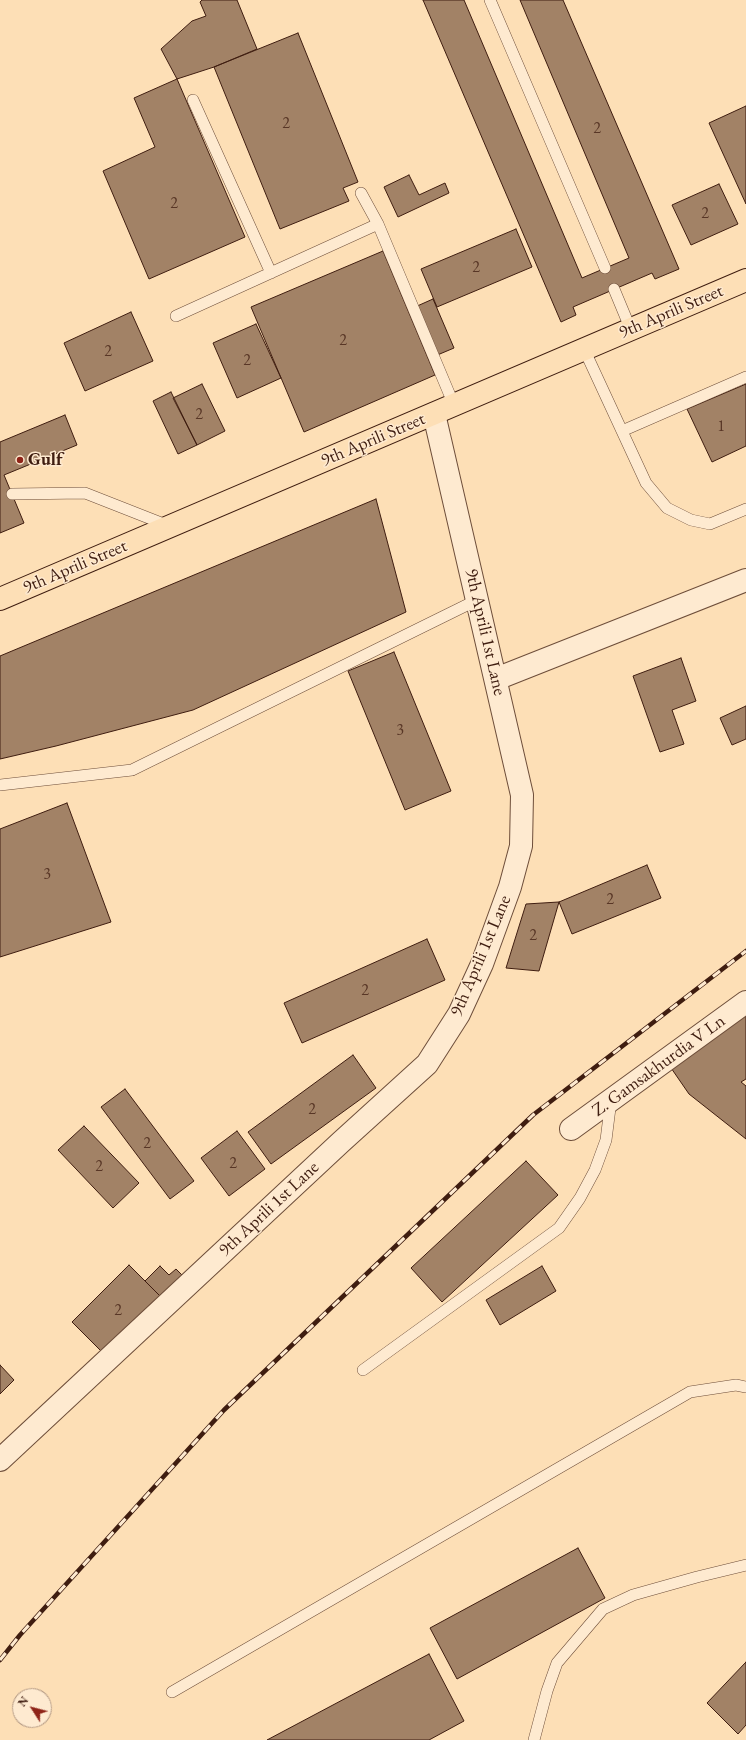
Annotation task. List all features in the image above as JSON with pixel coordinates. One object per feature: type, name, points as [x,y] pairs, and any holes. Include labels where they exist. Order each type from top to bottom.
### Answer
[{"type":"main road","name":"9th Aprili Street","points":[[0,599],[746,280]]},
{"type":"street","name":"9th Aprili 1st Lane","points":[[0,1460],[341,1142],[428,1064],[459,1014],[482,964],[510,887],[521,846],[522,795],[434,414]]},
{"type":"street","points":[[496,679],[746,580]]},
{"type":"street","name":"Z. Gamsakhurdia V Ln","points":[[571,1129],[746,1002]]},
{"type":"lane","points":[[490,0],[605,268]]},
{"type":"lane","points":[[193,100],[271,273]]},
{"type":"lane","points":[[361,193],[378,224],[454,405]]},
{"type":"lane","points":[[176,316],[378,224]]},
{"type":"lane","points":[[614,289],[631,330]]},
{"type":"lane","points":[[584,350],[646,483],[667,508],[691,520],[710,524],[746,510]]},
{"type":"lane","points":[[622,431],[746,377]]},
{"type":"lane","points":[[12,494],[85,492],[170,526]]},
{"type":"lane","points":[[0,785],[132,770],[477,600]]},
{"type":"lane","points":[[362,1370],[559,1228],[580,1198],[595,1170],[606,1140],[612,1100]]},
{"type":"lane","points":[[172,1692],[690,1392],[736,1385],[746,1387]]},
{"type":"lane","points":[[534,1740],[547,1691],[557,1663],[603,1608],[633,1595],[746,1565]]},
{"type":"building","points":[[202,0],[237,0],[257,49],[214,67],[177,79],[161,49],[192,21],[206,16],[200,2]]},
{"type":"building","points":[[423,0],[464,0],[582,278],[629,258],[520,0],[563,0],[679,269],[655,279],[652,273],[573,307],[576,315],[561,322]]},
{"type":"building","points":[[298,33],[358,182],[343,188],[349,201],[280,229],[214,67]]},
{"type":"building","points":[[177,79],[245,237],[149,279],[103,171],[155,147],[134,98]]},
{"type":"building","points":[[746,106],[746,204],[709,123]]},
{"type":"building","points":[[409,175],[419,195],[445,183],[449,193],[398,217],[384,187]]},
{"type":"building","points":[[719,184],[738,224],[691,245],[672,205]]},
{"type":"building","points":[[516,229],[532,267],[437,307],[421,269]]},
{"type":"building","points":[[383,251],[435,375],[304,432],[251,307]]},
{"type":"building","points":[[433,299],[454,348],[435,356],[415,307]]},
{"type":"building","points":[[131,312],[153,361],[85,391],[64,343]]},
{"type":"building","points":[[256,324],[281,378],[237,398],[213,343]]},
{"type":"building","points":[[202,384],[225,431],[197,445],[173,398]]},
{"type":"building","points":[[746,384],[746,446],[712,462],[687,409]]},
{"type":"building","points":[[171,392],[197,445],[178,454],[153,401]]},
{"type":"building","name":"Gulf","points":[[65,415],[77,445],[4,475],[24,523],[0,533],[0,442]]},
{"type":"building","points":[[376,499],[406,612],[193,710],[0,759],[0,656]]},
{"type":"building","points":[[394,652],[451,791],[405,810],[348,671]]},
{"type":"building","points":[[681,658],[696,701],[672,710],[684,744],[660,752],[633,676]]},
{"type":"building","points":[[746,706],[746,739],[732,745],[720,718]]},
{"type":"building","points":[[67,803],[111,922],[0,957],[0,829]]},
{"type":"building","points":[[647,865],[661,898],[572,934],[559,902]]},
{"type":"building","points":[[559,902],[539,971],[506,968],[526,904]]},
{"type":"building","points":[[427,939],[445,980],[302,1043],[284,1003]]},
{"type":"building","points":[[746,1011],[746,1079],[741,1082],[746,1086],[746,1139],[689,1094],[669,1065]]},
{"type":"building","points":[[353,1055],[376,1088],[271,1164],[248,1132]]},
{"type":"building","points":[[125,1089],[194,1181],[170,1199],[101,1107]]},
{"type":"building","points":[[84,1126],[139,1183],[113,1208],[58,1150]]},
{"type":"building","points":[[237,1131],[265,1169],[229,1196],[201,1158]]},
{"type":"building","points":[[526,1161],[558,1195],[442,1302],[411,1268]]},
{"type":"building","points":[[129,1265],[164,1300],[107,1357],[72,1322]]},
{"type":"building","points":[[160,1266],[169,1275],[176,1269],[186,1279],[164,1300],[145,1281]]},
{"type":"building","points":[[542,1266],[556,1291],[500,1325],[486,1300]]},
{"type":"building","points":[[0,1365],[14,1380],[0,1394]]},
{"type":"building","points":[[578,1548],[605,1598],[457,1679],[430,1628]]},
{"type":"building","points":[[429,1654],[464,1721],[429,1740],[267,1740]]},
{"type":"building","points":[[746,1662],[746,1725],[738,1734],[707,1703]]},
{"type":"railway","points":[[0,1660],[20,1635],[224,1410],[533,1115],[746,951]]},
{"type":"place","name":"Gulf","points":[[20,460]]}]
